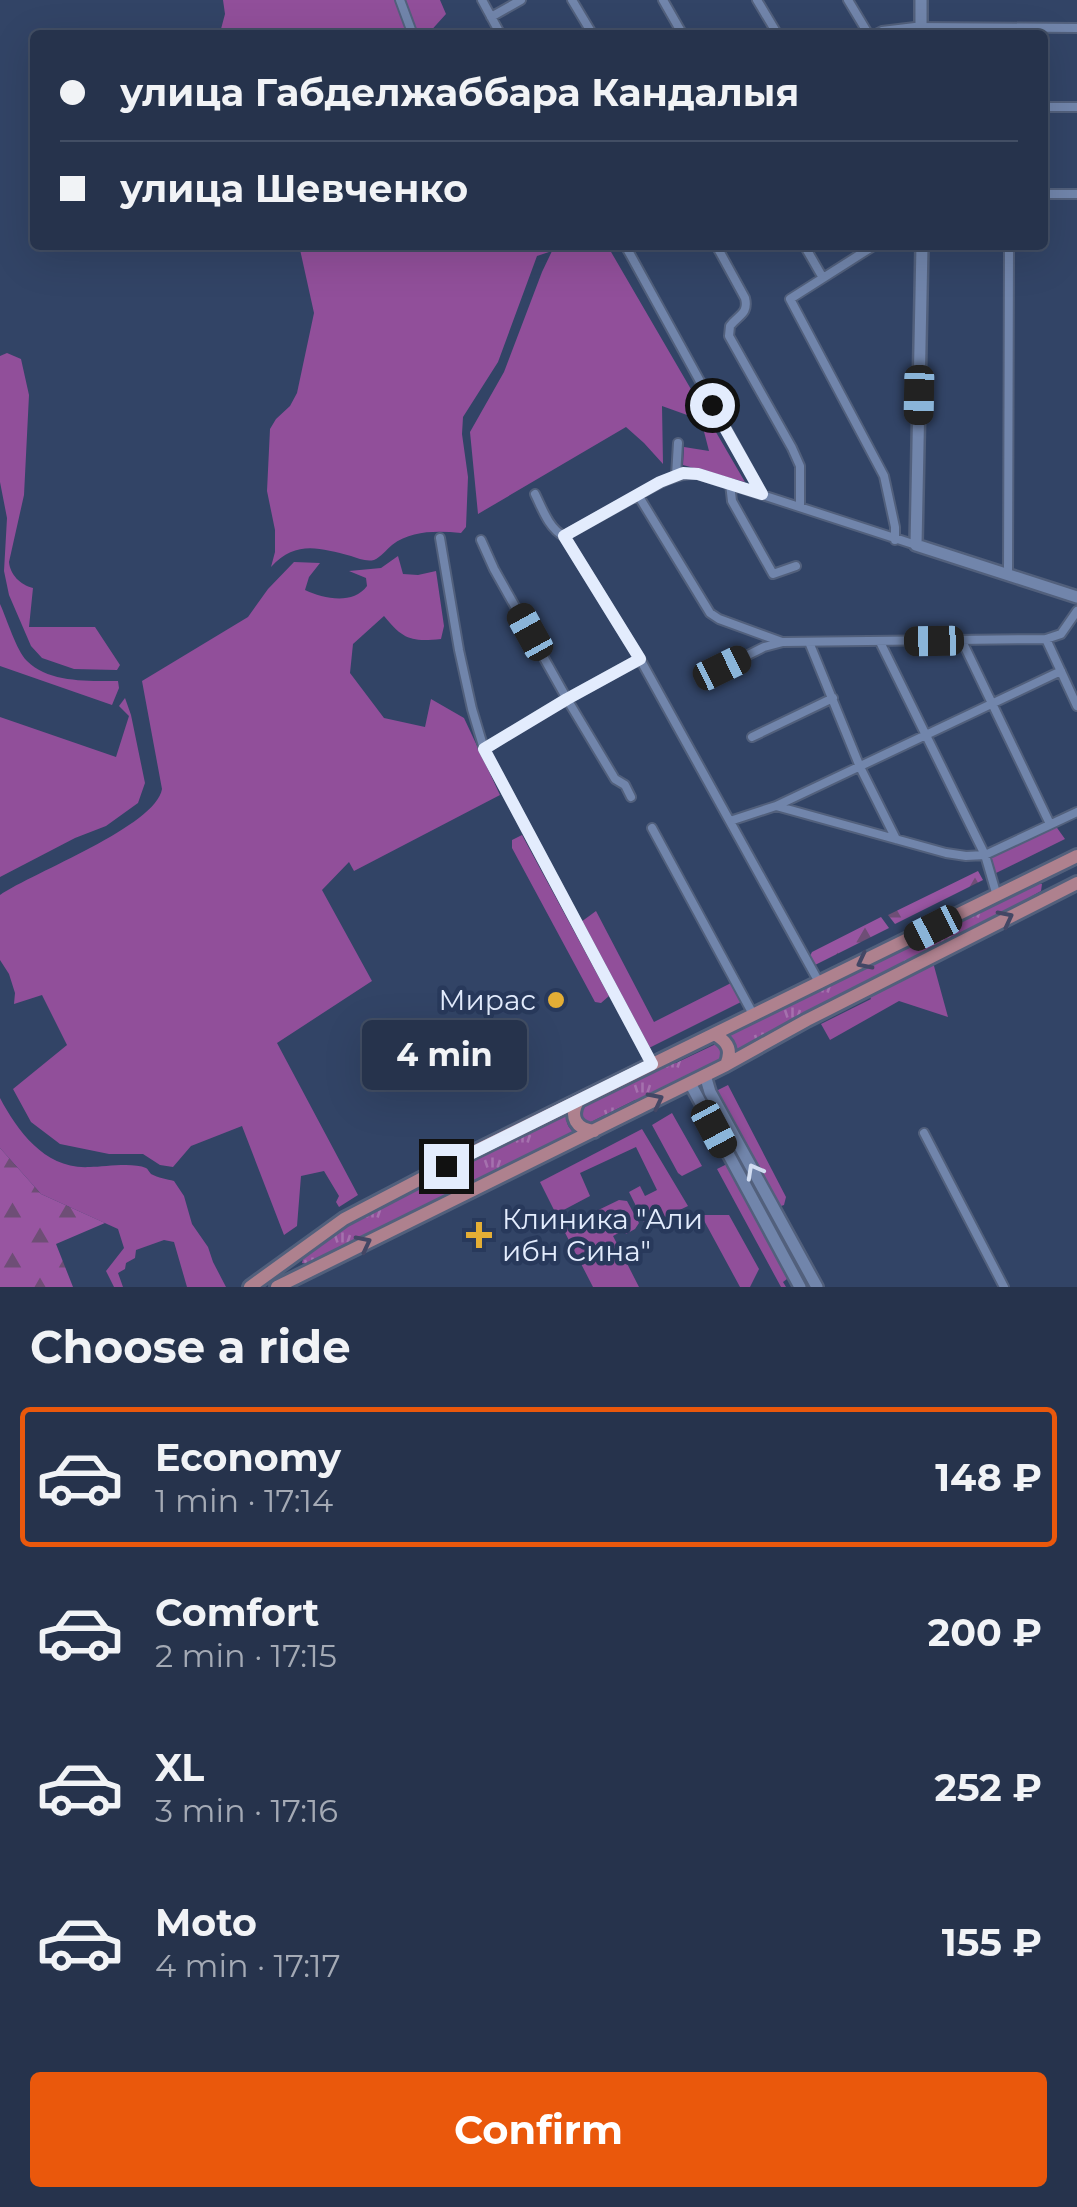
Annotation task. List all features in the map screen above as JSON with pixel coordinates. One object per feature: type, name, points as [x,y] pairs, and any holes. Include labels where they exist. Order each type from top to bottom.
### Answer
[{"type":"main road","points":[[250,1287],[344,1219],[1072,859]]},
{"type":"main road","points":[[1072,859],[1062,867],[1061,874],[1064,880],[1077,883]]},
{"type":"main road","points":[[1035,877],[1043,876],[1052,886],[1045,898]]},
{"type":"main road","points":[[277,1287],[521,1175],[594,1132],[807,1020],[1077,883]]},
{"type":"main road","points":[[716,1035],[729,1047],[726,1065]]},
{"type":"main road","points":[[578,1101],[574,1122],[594,1132]]},
{"type":"main road","points":[[301,1249],[298,1263],[315,1268]]},
{"type":"street","points":[[400,0],[411,30]]},
{"type":"street","points":[[482,0],[498,30]]},
{"type":"street","points":[[491,18],[522,0]]},
{"type":"street","points":[[572,0],[590,30]]},
{"type":"street","points":[[663,0],[680,30]]},
{"type":"street","points":[[757,0],[775,30]]},
{"type":"street","points":[[848,0],[869,30]]},
{"type":"street","points":[[921,0],[921,30]]},
{"type":"street","points":[[973,30],[1077,28]]},
{"type":"street","points":[[1048,107],[1077,107]]},
{"type":"street","points":[[1048,194],[1077,194]]},
{"type":"street","points":[[628,250],[762,494]]},
{"type":"street","points":[[719,250],[747,305],[741,318],[730,326],[729,336],[800,466],[800,506]]},
{"type":"street","points":[[807,250],[823,278]]},
{"type":"street","points":[[867,250],[790,299],[884,476],[896,540]]},
{"type":"street","points":[[916,545],[922,250]]},
{"type":"street","points":[[1008,576],[1010,250]]},
{"type":"street","points":[[676,476],[678,444]]},
{"type":"street","points":[[534,494],[558,535],[564,536],[660,482],[683,473],[698,474],[1077,597]]},
{"type":"street","points":[[730,484],[732,501],[774,574],[796,566]]},
{"type":"street","points":[[638,496],[710,613],[783,642]]},
{"type":"street","points":[[564,536],[640,659],[820,984]]},
{"type":"street","points":[[440,538],[468,694],[484,749],[652,1064]]},
{"type":"street","points":[[481,540],[567,699],[615,779],[631,797]]},
{"type":"street","points":[[722,668],[783,642],[1046,639],[1061,634],[1077,611]]},
{"type":"street","points":[[1046,639],[1077,706]]},
{"type":"street","points":[[962,641],[1049,821]]},
{"type":"street","points":[[810,642],[860,767],[896,840]]},
{"type":"street","points":[[880,642],[986,855],[996,896]]},
{"type":"street","points":[[484,749],[640,659]]},
{"type":"street","points":[[730,821],[776,806],[1061,671]]},
{"type":"street","points":[[752,737],[832,698]]},
{"type":"street","points":[[776,806],[966,856],[986,855],[1049,821],[1077,812]]},
{"type":"street","points":[[652,828],[754,1016]]},
{"type":"street","points":[[705,1075],[710,1092],[817,1287]]},
{"type":"street","points":[[690,1083],[800,1287]]},
{"type":"street","points":[[924,1133],[1004,1287]]},
{"type":"street","points":[[765,1223],[779,1216]]},
{"type":"street","points":[[772,1236],[778,1230],[787,1232]]},
{"type":"green space","points":[[223,0],[440,0],[446,14],[432,30],[220,30],[225,14]]},
{"type":"green space","points":[[300,250],[610,250],[745,482],[683,465],[684,447],[709,451],[701,420],[662,406],[663,464],[626,427],[478,514],[470,432],[504,372],[552,251],[537,256],[498,362],[463,417],[468,477],[466,527],[461,533],[416,534],[371,560],[308,548],[280,558],[271,567],[275,530],[267,491],[270,429],[297,393],[314,313]]},
{"type":"green space","points":[[7,353],[21,359],[29,395],[24,495],[9,562],[16,578],[33,588],[29,627],[95,627],[120,665],[117,670],[74,669],[42,658],[31,646],[9,595],[4,571],[7,518],[0,482],[0,356]]},
{"type":"green space","points":[[398,556],[403,574],[436,571],[444,626],[441,639],[408,637],[384,616],[353,644],[350,673],[384,718],[425,727],[431,699],[464,718],[500,795],[354,871],[349,862],[322,890],[372,981],[277,1043],[358,1195],[339,1207],[339,1196],[324,1171],[301,1176],[297,1226],[284,1235],[242,1126],[191,1146],[173,1167],[160,1165],[143,1154],[109,1154],[60,1144],[31,1122],[13,1089],[67,1045],[42,995],[14,1004],[9,974],[0,960],[0,895],[117,833],[155,803],[162,789],[142,681],[248,617],[294,562],[320,563],[305,590],[346,598],[367,586],[366,578],[349,571],[381,568]]},
{"type":"green space","points":[[0,604],[27,661],[58,677],[118,681],[112,705],[0,666]]},
{"type":"green space","points":[[125,698],[145,783],[138,803],[106,826],[0,877],[0,717],[116,757],[129,716],[119,706]]},
{"type":"green space","points":[[1055,825],[1065,839],[994,874],[991,854]]},
{"type":"green space","points":[[522,835],[609,996],[601,1003],[595,1002],[512,848],[512,840]]},
{"type":"green space","points":[[978,871],[983,880],[895,924],[888,915]]},
{"type":"green space","points":[[1042,884],[1041,891],[1006,911],[734,1055],[729,1035]]},
{"type":"green space","points":[[596,911],[654,1022],[733,982],[743,1001],[649,1048],[581,922]]},
{"type":"green space","points":[[881,917],[889,928],[815,965],[812,952]]},
{"type":"green space","points":[[925,962],[934,966],[948,1017],[899,1001],[830,1040],[821,1024],[871,999]]},
{"type":"green space","points":[[716,1044],[723,1047],[723,1061],[587,1124],[580,1121],[579,1108]]},
{"type":"green space","points":[[728,1085],[786,1197],[784,1205],[778,1207],[714,1092]]},
{"type":"green space","points":[[0,1098],[25,1136],[60,1162],[90,1167],[140,1166],[174,1181],[226,1287],[187,1287],[174,1242],[164,1240],[136,1250],[135,1258],[118,1273],[123,1287],[114,1287],[106,1271],[124,1248],[118,1229],[41,1194],[0,1148]]},
{"type":"green space","points":[[672,1113],[702,1166],[682,1176],[652,1125]]},
{"type":"green space","points":[[566,1114],[568,1126],[576,1134],[307,1264],[302,1263],[339,1227]]},
{"type":"green space","points":[[642,1129],[688,1206],[646,1226],[629,1192],[640,1186],[645,1196],[657,1190],[636,1147],[580,1173],[590,1196],[556,1214],[540,1182]]},
{"type":"green space","points":[[0,1148],[41,1194],[105,1223],[56,1244],[73,1287],[0,1287]]},
{"type":"green space","points":[[727,1164],[783,1263],[786,1287],[781,1287],[717,1169]]},
{"type":"green space","points":[[619,1200],[627,1201],[639,1223],[626,1234],[624,1230],[613,1236],[639,1287],[593,1287],[559,1221],[574,1223],[579,1231],[594,1223],[590,1214]]},
{"type":"green space","points":[[701,1215],[729,1215],[759,1269],[750,1287],[740,1287]]},
{"type":"place","name":"Мирас","points":[[556,1000]]},
{"type":"place","name":"Клиника \"Али ибн Сина\"","points":[[479,1235]]},
{"type":"route","points":[[446,1166],[652,1064],[484,749],[640,659],[564,536],[683,473],[762,494],[712,405]]}]
